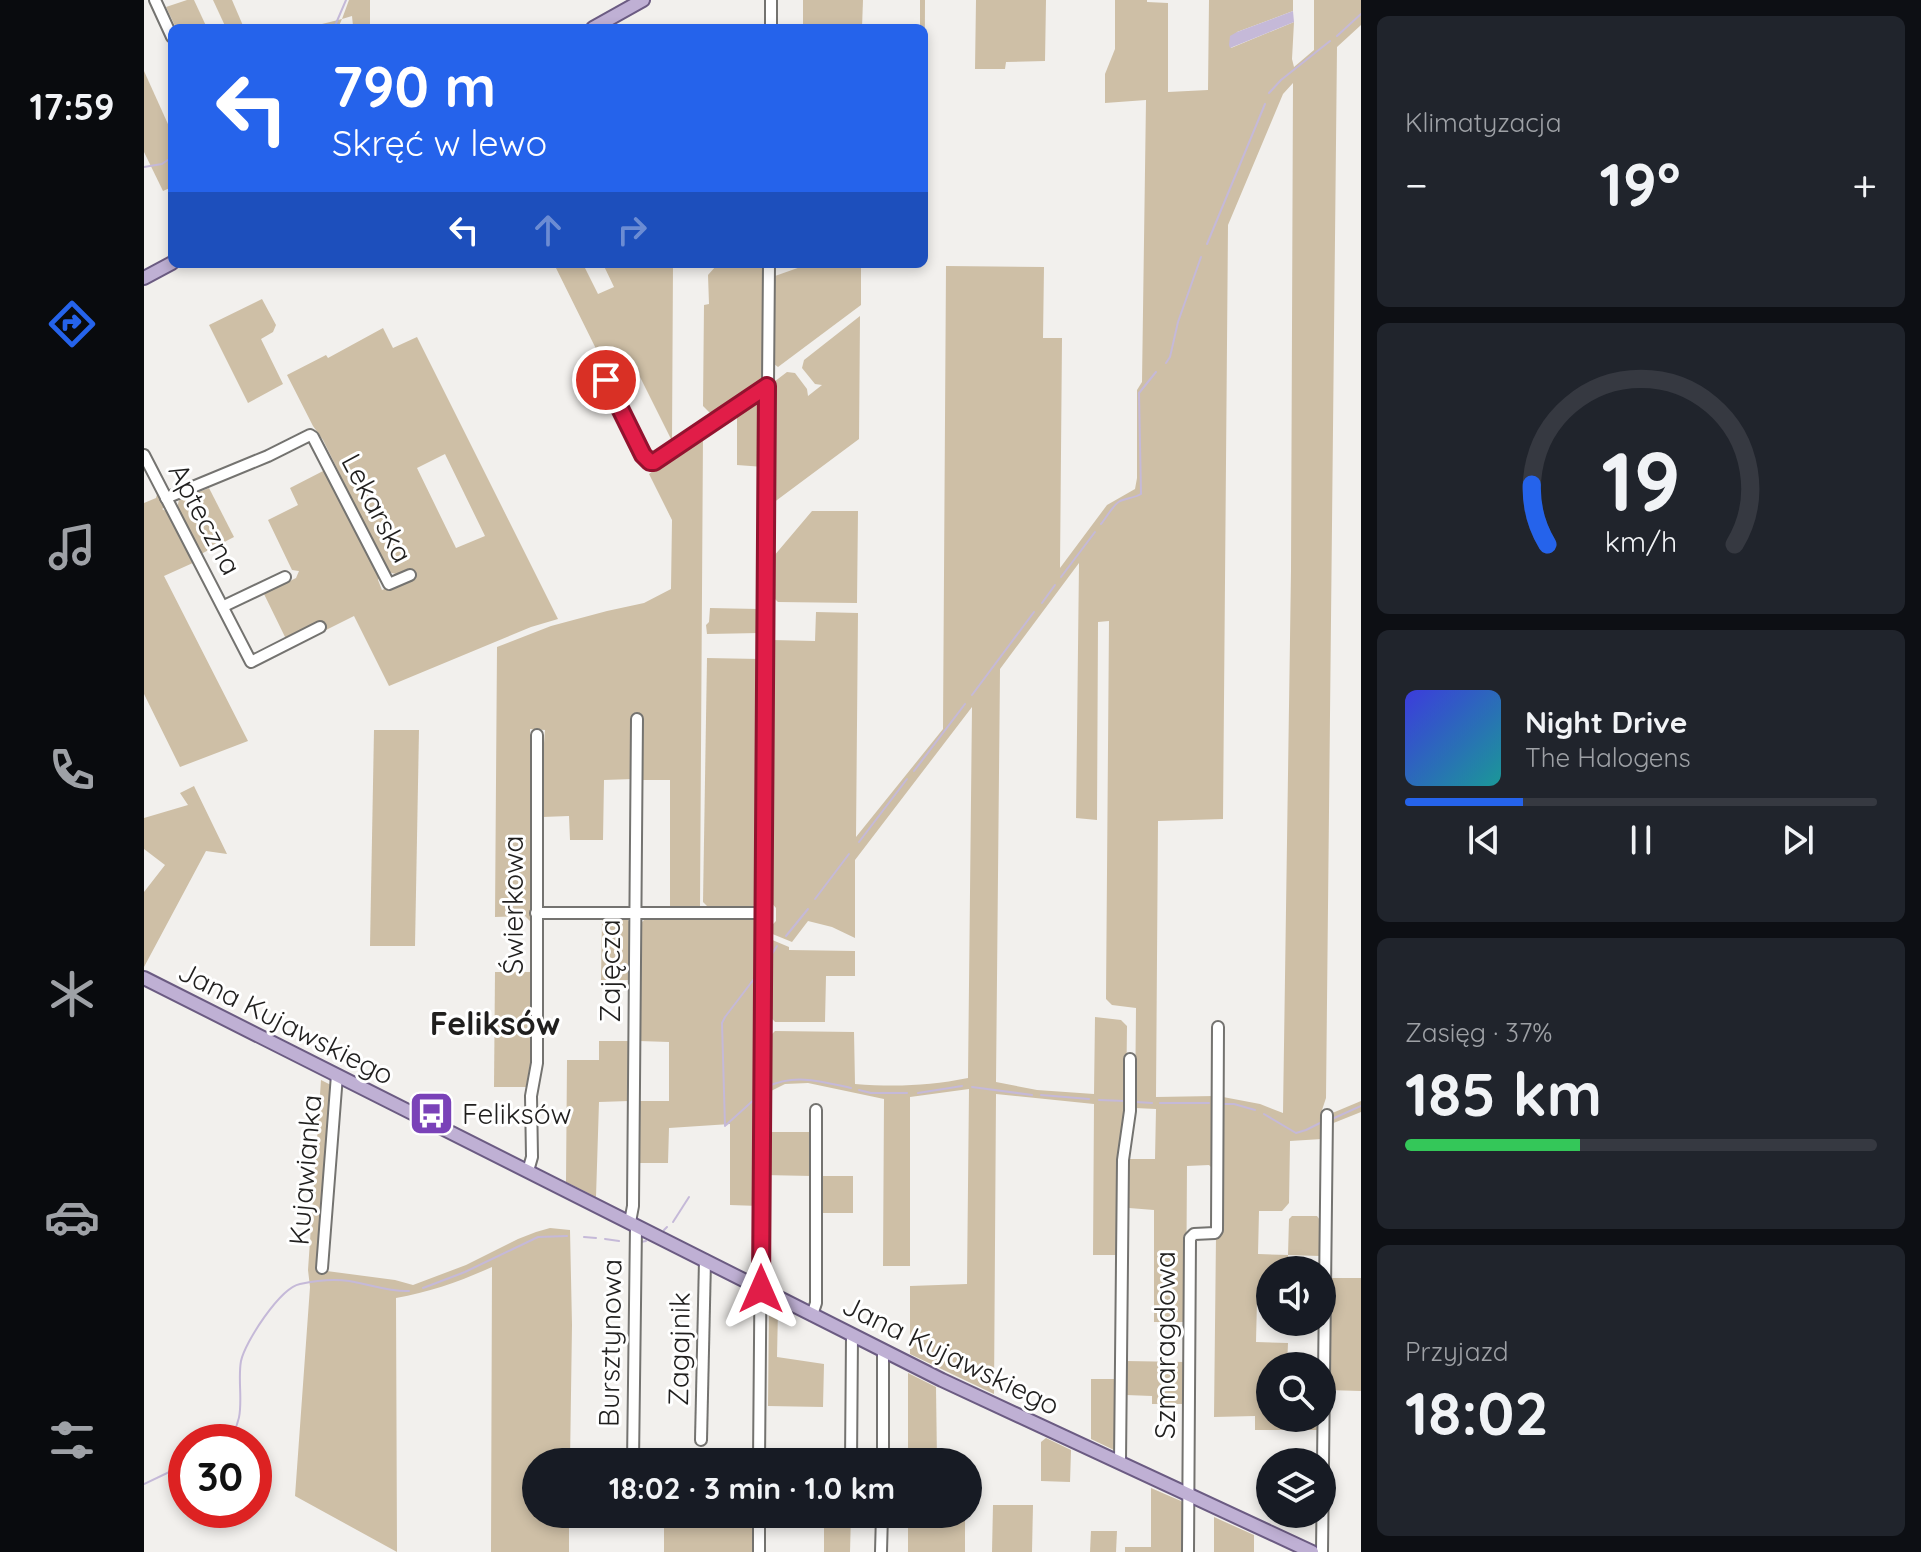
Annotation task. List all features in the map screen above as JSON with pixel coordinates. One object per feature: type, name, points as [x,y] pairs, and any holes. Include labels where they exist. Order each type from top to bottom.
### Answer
[{"type":"main road","points":[[600,24],[643,0]]},
{"type":"main road","points":[[144,278],[168,265]]},
{"type":"main road","name":"Jana Kujawskiego","points":[[144,978],[942,1380],[1312,1552]]},
{"type":"street","points":[[157,0],[168,27]]},
{"type":"street","points":[[771,0],[771,24]]},
{"type":"street","points":[[759,1448],[769,268]]},
{"type":"street","points":[[606,380],[643,455],[650,462],[661,459],[767,386]]},
{"type":"street","name":"Lekarska","points":[[166,498],[268,456],[310,435],[389,584],[410,575]]},
{"type":"street","name":"Apteczna","points":[[144,455],[251,662],[320,627]]},
{"type":"street","name":"Apteczna","points":[[224,606],[285,577]]},
{"type":"street","name":"Zajęcza","points":[[633,1224],[637,719]]},
{"type":"street","name":"Świerkowa","points":[[528,1171],[532,1157],[531,1096],[537,1063],[537,735]]},
{"type":"street","points":[[536,913],[764,913]]},
{"type":"street","name":"Szmaragdowa","points":[[1188,1494],[1190,1238],[1194,1234],[1215,1233],[1217,1230],[1218,1027]]},
{"type":"street","points":[[1120,1462],[1123,1160],[1130,1111],[1130,1059]]},
{"type":"street","name":"Kujawianka","points":[[322,1268],[337,1075]]},
{"type":"street","points":[[812,1315],[816,1303],[816,1110]]},
{"type":"street","points":[[1322,1552],[1327,1115]]},
{"type":"street","name":"Bursztynowa","points":[[633,1224],[633,1448]]},
{"type":"street","name":"Zagajnik","points":[[701,1440],[705,1260]]},
{"type":"street","points":[[851,1448],[852,1335]]},
{"type":"street","points":[[883,1350],[883,1448]]},
{"type":"street","points":[[1188,1494],[1188,1552]]},
{"type":"street","points":[[759,1528],[759,1552]]},
{"type":"street","points":[[881,1552],[882,1528]]},
{"type":"shaded area","points":[[194,0],[205,24],[174,24],[166,7]]},
{"type":"shaded area","points":[[213,0],[232,0],[242,24],[224,24]]},
{"type":"shaded area","points":[[349,0],[370,0],[370,24],[353,24],[352,16],[342,19]]},
{"type":"shaded area","points":[[803,0],[863,0],[862,24],[803,24]]},
{"type":"shaded area","points":[[920,0],[925,0],[925,24],[920,24]]},
{"type":"shaded area","points":[[976,0],[1046,0],[1045,61],[1006,62],[1005,69],[975,69]]},
{"type":"shaded area","points":[[1115,0],[1168,3],[1168,92],[1208,90],[1209,0],[1293,0],[1293,11],[1237,32],[1231,48],[1294,22],[1294,67],[1314,50],[1314,0],[1361,0],[1361,25],[1337,47],[1326,1098],[1321,1113],[1322,1139],[1290,1141],[1289,1203],[1282,1211],[1259,1211],[1258,1254],[1288,1256],[1256,1256],[1256,1342],[1288,1343],[1288,1352],[1256,1352],[1256,1430],[1255,1416],[1214,1417],[1216,1236],[1221,1235],[1223,1097],[1260,1104],[1283,1113],[1291,571],[1293,83],[1283,94],[1228,225],[1223,819],[1158,821],[1156,1097],[1214,1096],[1213,1169],[1209,1165],[1187,1166],[1186,1322],[1154,1322],[1154,1210],[1129,1208],[1129,1159],[1155,1159],[1156,1109],[1135,1108],[1136,1008],[1112,1005],[1106,999],[1109,621],[1098,622],[1097,820],[1076,818],[1079,563],[1000,669],[996,1082],[1037,1090],[1094,1094],[1095,1017],[1121,1020],[1127,1026],[1119,1255],[1093,1255],[1094,1104],[996,1094],[994,1394],[910,1354],[910,1286],[967,1284],[969,1089],[910,1097],[910,1266],[883,1266],[884,1099],[808,1083],[785,1084],[769,1092],[769,1037],[775,1031],[854,1032],[855,1084],[912,1085],[968,1078],[972,707],[855,860],[855,938],[832,927],[808,921],[792,942],[770,933],[770,927],[776,921],[776,908],[771,902],[772,640],[815,641],[816,612],[858,613],[856,837],[943,729],[946,266],[1044,267],[1043,338],[1062,338],[1060,568],[1107,505],[1135,489],[1137,390],[1142,382],[1146,100],[1105,103],[1105,74],[1115,49]]},
{"type":"shaded area","points":[[1293,11],[1294,22],[1230,48],[1230,36]]},
{"type":"shaded area","points":[[342,19],[340,24],[322,24]]},
{"type":"shaded area","points":[[144,71],[168,124],[168,189],[163,191],[144,152]]},
{"type":"shaded area","points":[[556,268],[585,268],[598,294],[614,287],[605,268],[673,268],[672,441],[630,357],[606,369]]},
{"type":"shaded area","points":[[714,268],[764,268],[763,381],[716,416],[703,406],[704,305],[709,304],[708,275]]},
{"type":"shaded area","points":[[798,268],[861,268],[861,305],[778,367],[774,364],[775,276]]},
{"type":"shaded area","points":[[262,299],[276,325],[273,332],[261,339],[283,384],[248,403],[209,325]]},
{"type":"shaded area","points":[[860,316],[859,439],[769,506],[770,385],[787,372],[795,373],[807,389],[808,396],[822,385],[815,384],[802,368],[804,360]]},
{"type":"shaded area","points":[[383,328],[393,348],[417,337],[558,619],[531,627],[389,686],[354,616],[324,631],[325,625],[319,623],[286,639],[264,594],[296,578],[299,571],[292,570],[268,520],[298,505],[290,488],[327,469],[380,575],[378,580],[382,590],[413,578],[409,569],[396,574],[388,572],[287,375],[326,355],[328,358]],"holes":[[[445,454],[485,536],[456,548],[417,468]]]},
{"type":"shaded area","points":[[761,393],[765,396],[765,467],[737,465],[737,410]]},
{"type":"shaded area","points":[[703,434],[700,908],[670,907],[670,780],[642,780],[643,716],[635,714],[633,779],[604,780],[603,840],[570,840],[569,816],[542,817],[541,746],[545,730],[530,729],[533,746],[531,922],[525,916],[495,917],[497,647],[551,626],[644,603],[671,589],[672,520],[649,474]]},
{"type":"shaded area","points":[[209,488],[234,537],[201,554],[177,508],[179,500]]},
{"type":"shaded area","points":[[158,491],[167,506],[162,509],[168,512],[195,562],[164,576],[248,741],[180,767],[144,694],[144,503],[156,498]]},
{"type":"shaded area","points":[[812,511],[858,511],[857,603],[778,602],[773,597],[773,570],[768,563]]},
{"type":"shaded area","points":[[710,608],[758,609],[759,633],[707,634]]},
{"type":"shaded area","points":[[707,658],[759,659],[757,903],[751,908],[708,907],[703,902]]},
{"type":"shaded area","points":[[374,730],[419,730],[415,946],[370,946]]},
{"type":"shaded area","points":[[194,786],[227,854],[206,851],[144,967],[144,892],[165,865],[144,849],[144,818],[188,805],[180,793]]},
{"type":"shaded area","points":[[602,918],[626,918],[631,924],[631,980],[601,980]]},
{"type":"shaded area","points":[[646,918],[761,921],[759,1206],[730,1205],[730,1124],[669,1128],[668,1163],[638,1163],[639,1101],[669,1101],[669,1042],[639,1041],[640,924]]},
{"type":"shaded area","points":[[770,939],[789,947],[789,950],[855,951],[855,976],[826,976],[825,1022],[775,1022],[770,1016]]},
{"type":"shaded area","points":[[495,972],[531,972],[531,1060],[526,1087],[494,1087]]},
{"type":"shaded area","points":[[599,1041],[630,1041],[629,1101],[599,1102],[596,1197],[566,1182],[567,1060],[599,1060]]},
{"type":"shaded area","points":[[321,1080],[331,1085],[319,1270],[413,1285],[466,1265],[536,1232],[550,1228],[570,1230],[570,1448],[522,1448],[522,1528],[569,1528],[569,1552],[491,1552],[492,1267],[445,1286],[396,1298],[397,1552],[295,1496],[310,1287],[308,1270]]},
{"type":"shaded area","points":[[1361,1101],[1361,1112],[1331,1124],[1330,1114]]},
{"type":"shaded area","points":[[765,1132],[812,1132],[812,1176],[763,1175]]},
{"type":"shaded area","points":[[821,1176],[853,1176],[853,1213],[820,1213]]},
{"type":"shaded area","points":[[1292,1216],[1317,1216],[1320,1220],[1320,1256],[1288,1255],[1289,1219]]},
{"type":"shaded area","points":[[1336,1278],[1361,1278],[1361,1391],[1336,1390],[1336,1352],[1328,1352],[1328,1336],[1336,1336]]},
{"type":"shaded area","points":[[769,1304],[778,1309],[777,1357],[824,1364],[823,1407],[768,1406]]},
{"type":"shaded area","points":[[1126,1361],[1185,1362],[1185,1404],[1152,1404],[1152,1396],[1126,1395]]},
{"type":"shaded area","points":[[908,1373],[936,1387],[937,1448],[908,1448]]},
{"type":"shaded area","points":[[1091,1379],[1118,1379],[1117,1447],[1114,1450],[1091,1439]]},
{"type":"shaded area","points":[[1046,1438],[1071,1450],[1070,1482],[1041,1481],[1041,1442]]},
{"type":"shaded area","points":[[1151,1488],[1181,1501],[1186,1509],[1185,1552],[1125,1552],[1125,1547],[1151,1547]]},
{"type":"shaded area","points":[[993,1505],[1033,1505],[1032,1552],[992,1552]]},
{"type":"shaded area","points":[[1214,1517],[1254,1535],[1254,1552],[1214,1552]]},
{"type":"shaded area","points":[[664,1528],[753,1528],[752,1552],[664,1552]]},
{"type":"shaded area","points":[[824,1528],[851,1528],[850,1552],[824,1552]]},
{"type":"shaded area","points":[[908,1528],[965,1528],[965,1552],[908,1552]]},
{"type":"shaded area","points":[[1091,1531],[1117,1531],[1116,1552],[1090,1552]]},
{"type":"waterway","points":[[336,24],[346,0]]},
{"type":"waterway","points":[[1337,36],[1361,14]]},
{"type":"waterway","points":[[1269,93],[1330,41]]},
{"type":"waterway","points":[[1207,244],[1265,104]]},
{"type":"waterway","points":[[144,167],[168,160]]},
{"type":"waterway","points":[[1166,363],[1201,257]]},
{"type":"waterway","points":[[1101,524],[1117,503],[1141,494],[1139,393],[1156,372]]},
{"type":"waterway","points":[[1061,577],[1095,532]]},
{"type":"waterway","points":[[1042,603],[1055,585]]},
{"type":"waterway","points":[[972,695],[1034,612]]},
{"type":"waterway","points":[[914,771],[965,704]]},
{"type":"waterway","points":[[859,842],[907,779]]},
{"type":"waterway","points":[[815,899],[849,854]]},
{"type":"waterway","points":[[786,936],[808,909]]},
{"type":"waterway","points":[[767,962],[777,946]]},
{"type":"waterway","points":[[725,1126],[722,1023],[757,975]]},
{"type":"waterway","points":[[767,1087],[798,1080],[851,1088]]},
{"type":"waterway","points":[[918,1093],[962,1086]]},
{"type":"waterway","points":[[972,1087],[1032,1095]]},
{"type":"waterway","points":[[859,1090],[907,1093]]},
{"type":"waterway","points":[[1041,1095],[1089,1099]]},
{"type":"waterway","points":[[726,1125],[757,1097]]},
{"type":"waterway","points":[[1099,1100],[1125,1101]]},
{"type":"waterway","points":[[1136,1102],[1152,1103]]},
{"type":"waterway","points":[[1160,1103],[1209,1103]]},
{"type":"waterway","points":[[1220,1104],[1255,1110]]},
{"type":"waterway","points":[[1332,1119],[1361,1106]]},
{"type":"waterway","points":[[1264,1114],[1296,1133],[1320,1123]]},
{"type":"waterway","points":[[673,1222],[689,1197]]},
{"type":"waterway","points":[[664,1230],[667,1227]]},
{"type":"waterway","points":[[423,1288],[465,1272],[538,1237],[567,1236]]},
{"type":"waterway","points":[[584,1237],[596,1238]]},
{"type":"waterway","points":[[605,1239],[619,1241]]},
{"type":"waterway","points":[[641,1242],[646,1241]]},
{"type":"waterway","points":[[237,1424],[244,1352],[264,1317],[292,1288],[300,1284],[337,1280],[409,1291]]},
{"type":"waterway","points":[[144,1484],[168,1473]]},
{"type":"place","name":"Feliksów","points":[[431,1114]]},
{"type":"district","name":"Feliksów","points":[[495,1024]]},
{"type":"route","points":[[606,380],[643,455],[650,462],[661,459],[767,386],[761,1289]]}]
